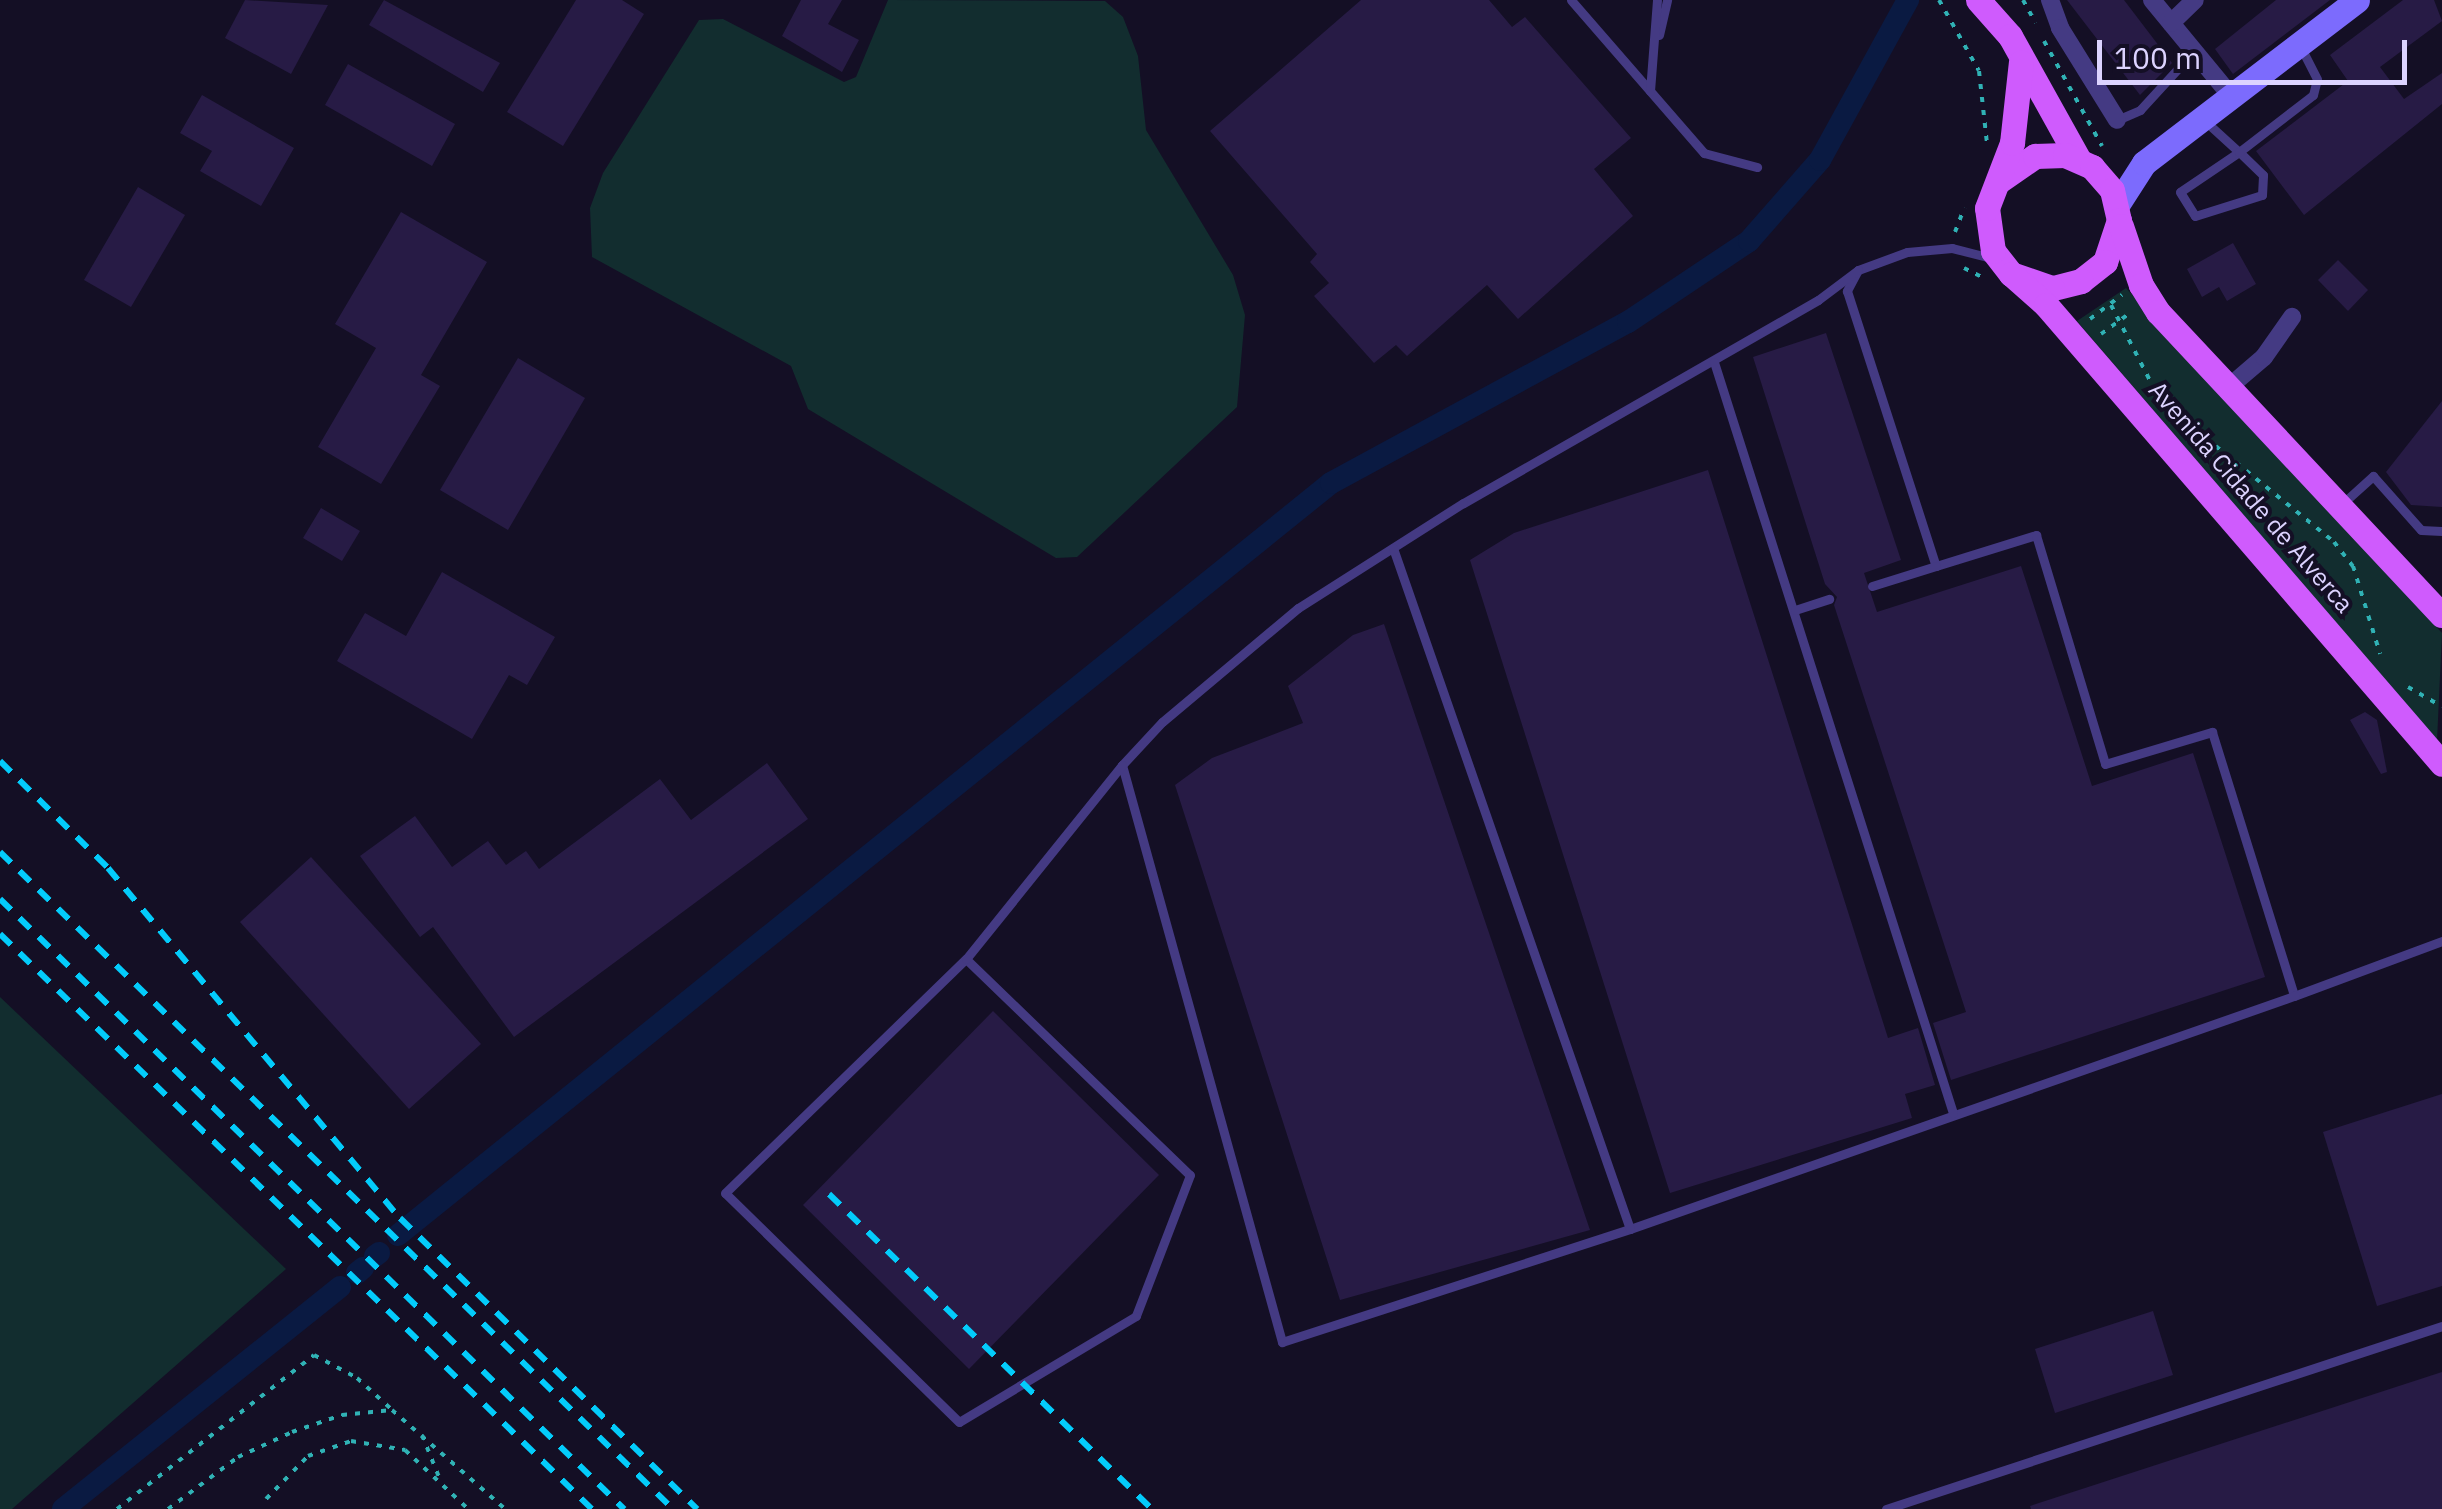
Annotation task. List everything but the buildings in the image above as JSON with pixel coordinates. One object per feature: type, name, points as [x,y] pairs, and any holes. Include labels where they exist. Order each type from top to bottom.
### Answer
[{"type":"main road","points":[[1978,0],[2010,36],[2021,62],[2095,160],[2118,212],[2145,292],[2442,615]]},
{"type":"main road","points":[[2021,62],[2015,126],[1986,222],[2001,274],[2038,286],[2081,281],[2113,249],[2118,212],[2144,164],[2357,0]]},
{"type":"main road","points":[[1999,181],[2035,156],[2144,164]]},
{"type":"main road","name":"Avenida Cidade de Alverca","points":[[2001,274],[2075,340],[2442,764]]},
{"type":"street","points":[[2050,0],[2060,28],[2116,120]]},
{"type":"street","points":[[2152,0],[2232,96]]},
{"type":"street","points":[[2171,23],[2196,0]]},
{"type":"street","points":[[2229,387],[2264,357],[2292,318]]},
{"type":"lane","points":[[1571,0],[1704,153],[1757,167]]},
{"type":"lane","points":[[1650,92],[1658,0]]},
{"type":"lane","points":[[1657,38],[1667,0]]},
{"type":"lane","points":[[2202,119],[2239,152],[2262,175],[2262,195],[2201,215],[2186,210],[2180,199],[2185,185],[2239,152],[2313,95],[2316,75],[2299,43]]},
{"type":"lane","points":[[2116,120],[2140,110],[2194,51]]},
{"type":"lane","points":[[966,959],[1190,1175],[1136,1316],[959,1422],[725,1193],[966,959],[1122,765],[1162,722],[1298,608],[1393,548],[1714,362],[1858,270],[1907,252],[1957,249],[2001,274]]},
{"type":"lane","points":[[1858,270],[1847,306],[1936,566]]},
{"type":"lane","points":[[1714,362],[1953,1112]]},
{"type":"lane","points":[[2340,506],[2374,476],[2422,530],[2442,532]]},
{"type":"lane","points":[[1872,586],[2036,534],[2105,764],[2212,732],[2294,996]]},
{"type":"lane","points":[[1393,548],[1630,1229]]},
{"type":"lane","points":[[1795,610],[1829,599]]},
{"type":"lane","points":[[1122,765],[1282,1342],[1630,1229],[1953,1112],[2294,996],[2442,940]]},
{"type":"lane","points":[[1886,1509],[2442,1326]]},
{"type":"path","points":[[1939,0],[1979,71],[1986,153]]},
{"type":"path","points":[[2024,0],[2096,139],[2095,160]]},
{"type":"path","points":[[1967,198],[1957,249],[1958,265],[2001,274]]},
{"type":"path","points":[[2075,340],[2110,305],[2145,292]]},
{"type":"path","points":[[2075,340],[2119,323],[2145,292]]},
{"type":"path","points":[[2110,305],[2142,376],[2164,405],[2334,542],[2352,566],[2385,665]]},
{"type":"path","points":[[2395,676],[2442,708]]},
{"type":"path","points":[[116,1509],[314,1355],[357,1378],[504,1509]]},
{"type":"path","points":[[168,1509],[238,1457],[292,1432],[342,1416],[392,1410]]},
{"type":"path","points":[[421,1433],[441,1481]]},
{"type":"path","points":[[266,1500],[308,1456],[351,1441],[405,1450],[468,1509]]},
{"type":"green space","points":[[888,0],[1105,1],[1123,17],[1138,56],[1146,130],[1233,275],[1245,315],[1237,407],[1077,557],[1056,558],[808,409],[791,366],[592,257],[590,208],[603,173],[699,20],[723,19],[844,82],[856,77]]},
{"type":"green space","points":[[2126,288],[2442,633],[2437,741],[2077,321]]},
{"type":"green space","points":[[0,997],[286,1269],[12,1509],[0,1509]]},
{"type":"waterway","points":[[398,1235],[1331,483],[1628,322],[1749,241],[1820,160],[1908,0]]},
{"type":"waterway","points":[[375,1256],[379,1253]]},
{"type":"waterway","points":[[357,1273],[363,1268]]},
{"type":"waterway","points":[[63,1509],[340,1287]]},
{"type":"railway","points":[[0,761],[108,868],[400,1218],[697,1509]]},
{"type":"railway","points":[[0,852],[673,1509]]},
{"type":"railway","points":[[0,899],[624,1509]]},
{"type":"railway","points":[[0,934],[592,1509]]},
{"type":"railway","points":[[829,1194],[1152,1509]]}]
